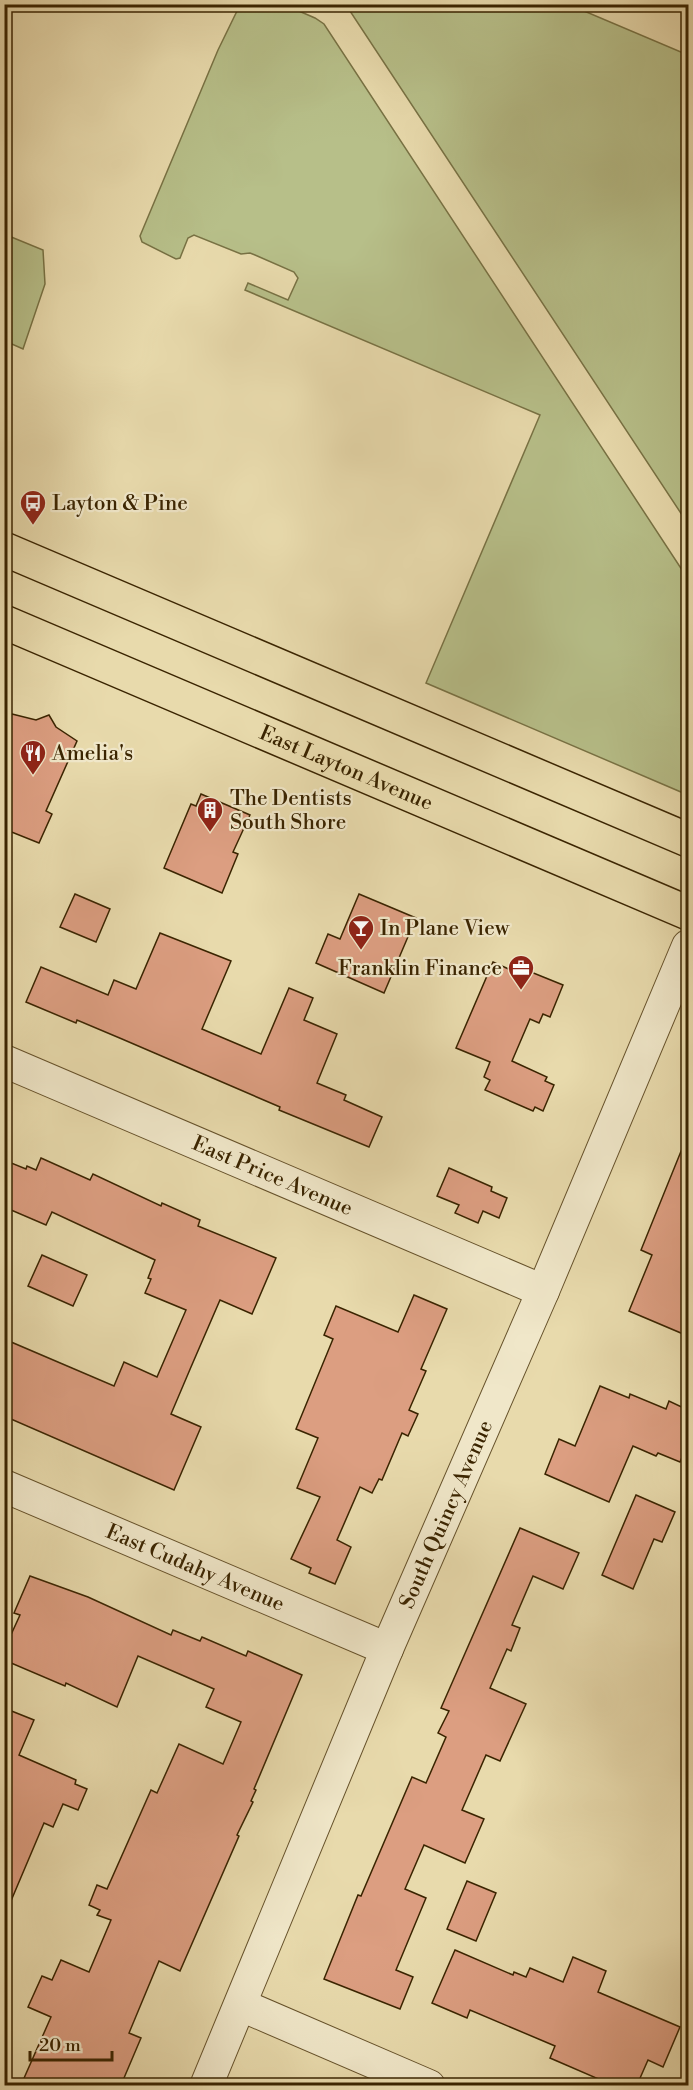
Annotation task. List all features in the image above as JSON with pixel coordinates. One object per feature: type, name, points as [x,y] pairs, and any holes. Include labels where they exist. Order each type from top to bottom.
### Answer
[{"type":"main road","points":[[4,549],[688,840]]},
{"type":"main road","name":"East Layton Avenue","points":[[4,622],[688,913]]},
{"type":"street","name":"South Quincy Avenue","points":[[206,2085],[387,1649],[543,1291],[688,946]]},
{"type":"street","name":"East Price Avenue","points":[[4,1061],[543,1291]]},
{"type":"street","name":"East Cudahy Avenue","points":[[5,1487],[387,1649]]},
{"type":"street","points":[[241,2005],[429,2085]]},
{"type":"green space","points":[[249,5],[285,5],[324,24],[688,579],[688,795],[426,683],[540,415],[245,290],[248,283],[288,300],[298,278],[294,272],[255,255],[241,254],[194,235],[188,238],[180,258],[176,259],[142,242],[140,236],[218,50],[239,7],[245,9]]},
{"type":"green space","points":[[346,5],[570,5],[688,55],[688,524]]},
{"type":"green space","points":[[4,234],[43,250],[45,284],[23,349],[5,341]]},
{"type":"building","name":"Amelia's","points":[[12,714],[36,720],[49,715],[56,727],[77,741],[46,811],[52,814],[39,843],[4,829],[4,731]]},
{"type":"building","name":"The Dentists South Shore","points":[[201,794],[250,815],[233,852],[238,854],[222,893],[164,868],[191,804],[196,806]]},
{"type":"building","points":[[75,894],[110,909],[96,942],[60,927]]},
{"type":"building","name":"In Plane View","points":[[359,894],[416,918],[384,993],[316,963],[328,934],[340,939]]},
{"type":"building","points":[[160,933],[231,961],[202,1029],[261,1054],[289,988],[313,998],[304,1020],[337,1034],[317,1083],[346,1095],[344,1100],[382,1117],[369,1147],[279,1110],[280,1107],[122,1039],[26,1002],[41,967],[108,995],[114,980],[136,989]]},
{"type":"building","points":[[493,962],[529,978],[531,972],[563,985],[550,1017],[543,1014],[539,1023],[530,1019],[512,1061],[547,1077],[545,1081],[554,1085],[543,1111],[535,1107],[533,1111],[485,1090],[490,1080],[484,1077],[490,1062],[456,1048]]},
{"type":"building","points":[[688,1134],[688,1336],[629,1311],[652,1255],[641,1250]]},
{"type":"building","points":[[41,1158],[90,1180],[93,1174],[161,1206],[162,1203],[200,1220],[198,1226],[276,1258],[252,1314],[220,1300],[171,1414],[201,1427],[174,1490],[4,1416],[4,1339],[114,1386],[124,1362],[157,1377],[186,1310],[145,1293],[155,1260],[52,1212],[46,1225],[4,1207],[4,1160],[26,1169],[27,1166],[36,1170]]},
{"type":"building","points":[[449,1168],[492,1187],[491,1191],[507,1198],[499,1218],[483,1211],[478,1223],[455,1213],[459,1205],[437,1196]]},
{"type":"building","points":[[42,1255],[87,1275],[73,1306],[28,1286]]},
{"type":"building","points":[[414,1295],[447,1309],[421,1369],[426,1371],[409,1410],[418,1414],[408,1436],[402,1433],[382,1480],[379,1479],[372,1493],[360,1487],[337,1540],[351,1547],[335,1584],[309,1573],[311,1568],[291,1559],[320,1497],[297,1488],[318,1438],[296,1429],[333,1339],[324,1335],[336,1306],[398,1332]]},
{"type":"building","points":[[600,1386],[629,1398],[630,1394],[666,1409],[669,1401],[688,1410],[688,1443],[680,1462],[658,1453],[656,1456],[633,1446],[609,1502],[545,1474],[559,1439],[575,1446]]},
{"type":"building","points":[[636,1495],[675,1512],[662,1542],[654,1539],[633,1589],[602,1575]]},
{"type":"building","points":[[520,1528],[579,1553],[563,1589],[533,1576],[512,1625],[520,1628],[511,1651],[507,1649],[490,1688],[526,1704],[500,1761],[486,1755],[462,1810],[484,1819],[465,1863],[424,1845],[405,1889],[426,1898],[396,1970],[413,1977],[400,2009],[324,1979],[358,1895],[361,1896],[412,1777],[426,1783],[446,1737],[438,1733],[449,1711],[441,1708]]},
{"type":"building","points":[[30,1576],[88,1597],[171,1635],[173,1630],[200,1641],[202,1637],[246,1656],[248,1651],[302,1675],[254,1789],[256,1790],[251,1801],[253,1802],[237,1835],[239,1836],[180,1971],[159,1961],[129,2033],[141,2038],[121,2085],[21,2085],[51,2017],[28,2007],[42,1976],[52,1980],[61,1960],[89,1972],[111,1920],[97,1915],[100,1910],[89,1905],[97,1885],[107,1889],[151,1790],[157,1793],[179,1744],[223,1764],[241,1722],[206,1707],[214,1689],[138,1656],[117,1707],[66,1683],[65,1686],[4,1660],[4,1650],[20,1615],[14,1613]]},
{"type":"building","points":[[4,1708],[34,1720],[19,1755],[76,1780],[75,1784],[87,1789],[78,1810],[63,1804],[53,1827],[44,1823],[5,1915]]},
{"type":"building","points":[[467,1881],[496,1893],[476,1941],[447,1929]]},
{"type":"building","points":[[455,1950],[513,1975],[514,1972],[526,1977],[530,1968],[563,1982],[573,1957],[606,1971],[598,1992],[680,2027],[663,2067],[648,2060],[637,2085],[598,2085],[601,2080],[550,2058],[555,2046],[470,2010],[467,2018],[432,2003]]},
{"type":"place","name":"Layton & Pine","points":[[33,526]]},
{"type":"place","name":"Amelia's","points":[[33,776]]},
{"type":"place","name":"The Dentists South Shore","points":[[210,833]]},
{"type":"place","name":"In Plane View","points":[[361,951]]},
{"type":"place","name":"Franklin Finance","points":[[521,991]]}]
